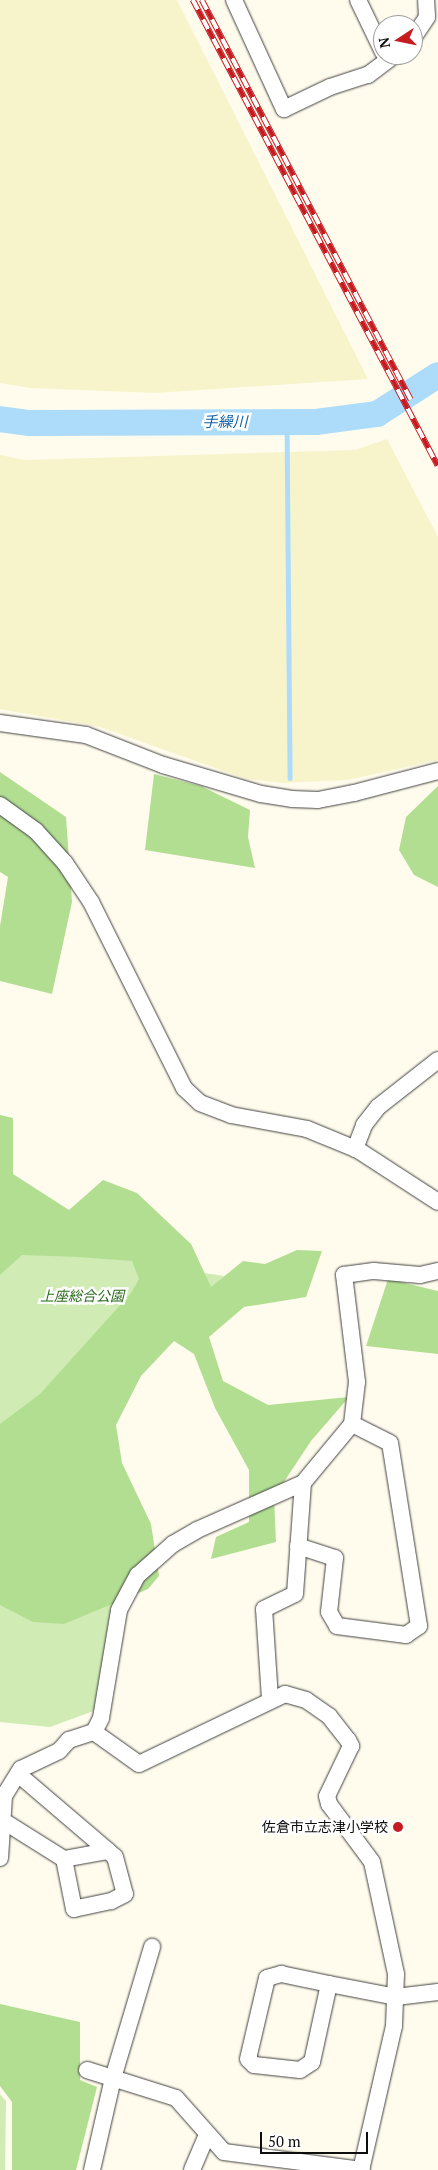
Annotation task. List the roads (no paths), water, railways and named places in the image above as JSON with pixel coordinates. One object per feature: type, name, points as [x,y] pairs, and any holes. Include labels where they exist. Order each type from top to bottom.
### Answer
[{"type":"street","points":[[234,0],[284,109],[330,87],[368,75],[378,65]]},
{"type":"street","points":[[358,0],[373,29]]},
{"type":"street","points":[[423,23],[427,17],[426,0]]},
{"type":"street","points":[[0,722],[86,736],[162,766],[261,794],[292,799],[345,794],[438,771]]},
{"type":"street","points":[[0,805],[36,831],[65,863],[91,902],[184,1088],[200,1104],[231,1116],[307,1129],[355,1149],[438,1202]]},
{"type":"street","points":[[355,1149],[364,1125],[378,1107],[438,1060]]},
{"type":"street","points":[[94,1732],[111,1672],[119,1610],[138,1575],[173,1544],[197,1530],[302,1483],[352,1424],[357,1382],[355,1350],[344,1275],[374,1272],[420,1275],[438,1271]]},
{"type":"street","points":[[298,1546],[335,1558],[329,1612],[337,1626],[406,1635],[418,1626],[390,1443],[352,1424]]},
{"type":"street","points":[[270,1699],[264,1609],[295,1594],[302,1483]]},
{"type":"street","points":[[87,2070],[176,2098],[224,2152],[253,2163],[361,2170],[394,2026],[396,1997],[396,1974],[372,1862],[329,1804],[328,1796],[351,1746],[329,1716],[306,1700],[285,1694],[270,1699],[139,1764],[94,1732]]},
{"type":"street","points":[[0,1858],[5,1822],[2,1795],[18,1774],[32,1762],[59,1751],[68,1740],[94,1732]]},
{"type":"street","points":[[18,1774],[115,1857],[125,1894],[111,1901],[74,1910],[64,1859]]},
{"type":"street","points":[[5,1822],[64,1859],[108,1851]]},
{"type":"street","points":[[92,2170],[113,2078],[152,1947]]},
{"type":"street","points":[[328,1984],[312,2062],[300,2070],[254,2065],[248,2059],[267,1978],[281,1974],[396,1997],[438,1992]]},
{"type":"street","points":[[192,2170],[207,2134]]},
{"type":"waterway","name":"手繰川","points":[[0,419],[30,423],[316,422],[377,414],[438,375]]},
{"type":"waterway","points":[[287,422],[290,778]]},
{"type":"railway","points":[[193,0],[438,466]]},
{"type":"railway","points":[[202,0],[411,400]]},
{"type":"place","name":"佐倉市立志津小学校","points":[[398,1827]]},
{"type":"park label","name":"上座総合公園","points":[[82,1296]]}]
